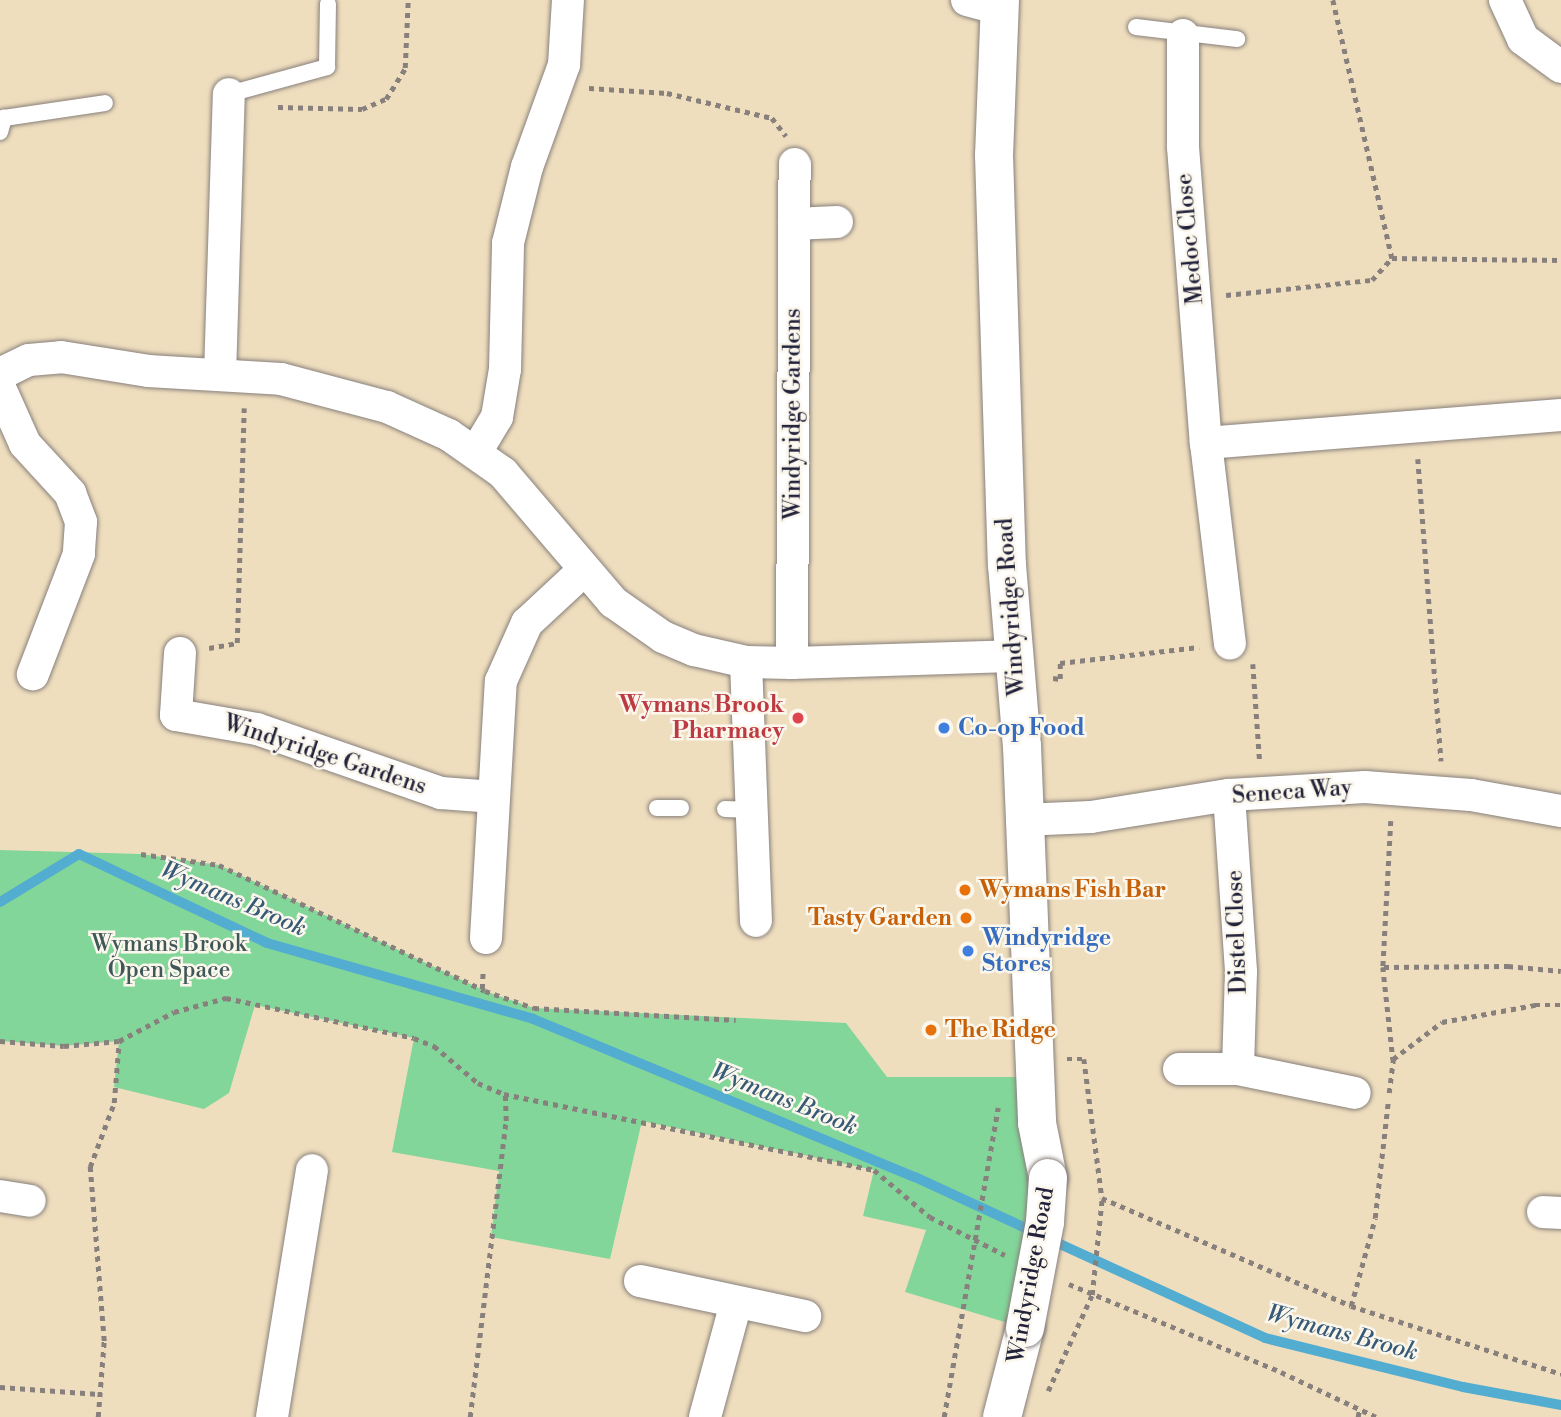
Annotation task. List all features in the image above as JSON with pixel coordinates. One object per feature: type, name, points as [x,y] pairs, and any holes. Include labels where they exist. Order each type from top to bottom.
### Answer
[{"type":"street","points":[[476,452],[497,417],[505,369],[508,243],[516,205],[557,91],[568,38],[568,0]]},
{"type":"street","points":[[1505,0],[1523,39],[1561,67]]},
{"type":"street","name":"Windyridge Road","points":[[988,3],[1013,666],[1022,746],[1022,820],[1038,1059],[1037,1123],[1048,1178],[1045,1222],[1025,1328],[1002,1417]]},
{"type":"street","name":"Medoc Close","points":[[1183,35],[1183,147],[1206,443],[1230,644]]},
{"type":"street","points":[[229,94],[233,375]]},
{"type":"street","name":"Windyridge Gardens","points":[[792,663],[795,164]]},
{"type":"street","points":[[794,224],[837,222]]},
{"type":"street","points":[[0,374],[44,357],[148,371],[233,375],[352,394],[449,435],[476,452],[526,497],[613,602],[663,637],[694,650],[746,662],[1013,666]]},
{"type":"street","points":[[0,388],[25,444],[66,487],[81,522],[79,554],[33,674]]},
{"type":"street","points":[[1206,443],[1561,415]]},
{"type":"street","points":[[486,938],[505,665],[527,624],[584,570]]},
{"type":"street","name":"Windyridge Gardens","points":[[180,653],[176,715],[257,729],[441,793],[494,796]]},
{"type":"street","points":[[746,662],[738,809],[755,921]]},
{"type":"street","name":"Seneca Way","points":[[1022,820],[1091,817],[1262,792],[1393,789],[1443,793],[1561,811]]},
{"type":"street","name":"Distel Close","points":[[1230,795],[1241,972],[1238,1069]]},
{"type":"street","points":[[1179,1069],[1238,1069],[1355,1093]]},
{"type":"street","points":[[272,1417],[312,1170]]},
{"type":"street","points":[[640,1281],[805,1316]]},
{"type":"street","points":[[705,1417],[736,1303]]},
{"type":"lane","points":[[229,94],[327,67],[328,4]]},
{"type":"lane","points":[[1136,27],[1183,35],[1237,39]]},
{"type":"lane","points":[[0,132],[4,118],[105,103]]},
{"type":"lane","points":[[657,808],[681,808]]},
{"type":"path","points":[[1333,0],[1392,258]]},
{"type":"path","points":[[557,91],[579,87],[667,93],[772,118],[797,151],[795,164]]},
{"type":"path","points":[[1195,298],[1372,280],[1392,258],[1561,260]]},
{"type":"path","points":[[180,653],[237,643],[233,375]]},
{"type":"path","points":[[1416,426],[1443,793]]},
{"type":"path","points":[[1013,666],[1060,679],[1060,663],[1230,644],[1252,655],[1262,792]]},
{"type":"path","points":[[1351,1306],[1375,1218],[1393,1059],[1383,967],[1393,789]]},
{"type":"path","points":[[141,855],[219,865],[485,991],[534,1008],[736,1020]]},
{"type":"path","points":[[1383,967],[1508,966],[1561,971]]},
{"type":"path","points":[[0,1041],[64,1046],[120,1041],[174,1012],[226,998],[414,1038],[434,1046],[478,1083],[505,1094],[874,1170],[930,1217],[1014,1260]]},
{"type":"path","points":[[1393,1059],[1442,1022],[1535,1005],[1561,1005]]},
{"type":"path","points":[[98,1417],[104,1341],[90,1167],[114,1103],[120,1041]]},
{"type":"path","points":[[1038,1059],[1084,1059],[1102,1198],[1092,1295],[1048,1391]]},
{"type":"path","points":[[470,1417],[506,1121],[505,1094]]},
{"type":"path","points":[[944,1417],[978,1241],[1000,1096]]},
{"type":"path","points":[[1102,1198],[1351,1306],[1561,1374]]},
{"type":"path","points":[[1068,1283],[1281,1372],[1376,1417]]},
{"type":"path","points":[[0,1387],[99,1394]]},
{"type":"path","points":[[1358,1417],[1359,1410]]},
{"type":"green space","name":"Wymans Brook Open Space","points":[[0,850],[141,854],[219,865],[485,991],[534,1008],[846,1023],[887,1077],[1035,1077],[1025,1328],[905,1292],[926,1230],[863,1216],[874,1170],[642,1121],[610,1259],[491,1237],[499,1171],[392,1152],[414,1038],[255,1005],[229,1093],[204,1109],[114,1087],[119,1041],[64,1046],[0,1041]]},
{"type":"waterway","name":"Wymans Brook","points":[[0,902],[79,854],[267,943],[533,1019],[915,1177],[1036,1233]]},
{"type":"waterway","name":"Wymans Brook","points":[[1049,1239],[1265,1338],[1463,1387],[1561,1405]]},
{"type":"place","name":"Wymans Brook Pharmacy","points":[[798,718]]},
{"type":"place","name":"Co-op Food","points":[[944,728]]},
{"type":"place","name":"Wymans Fish Bar","points":[[965,890]]},
{"type":"place","name":"Tasty Garden","points":[[966,918]]},
{"type":"place","name":"Windyridge Stores","points":[[968,951]]},
{"type":"place","name":"The Ridge","points":[[931,1030]]}]
